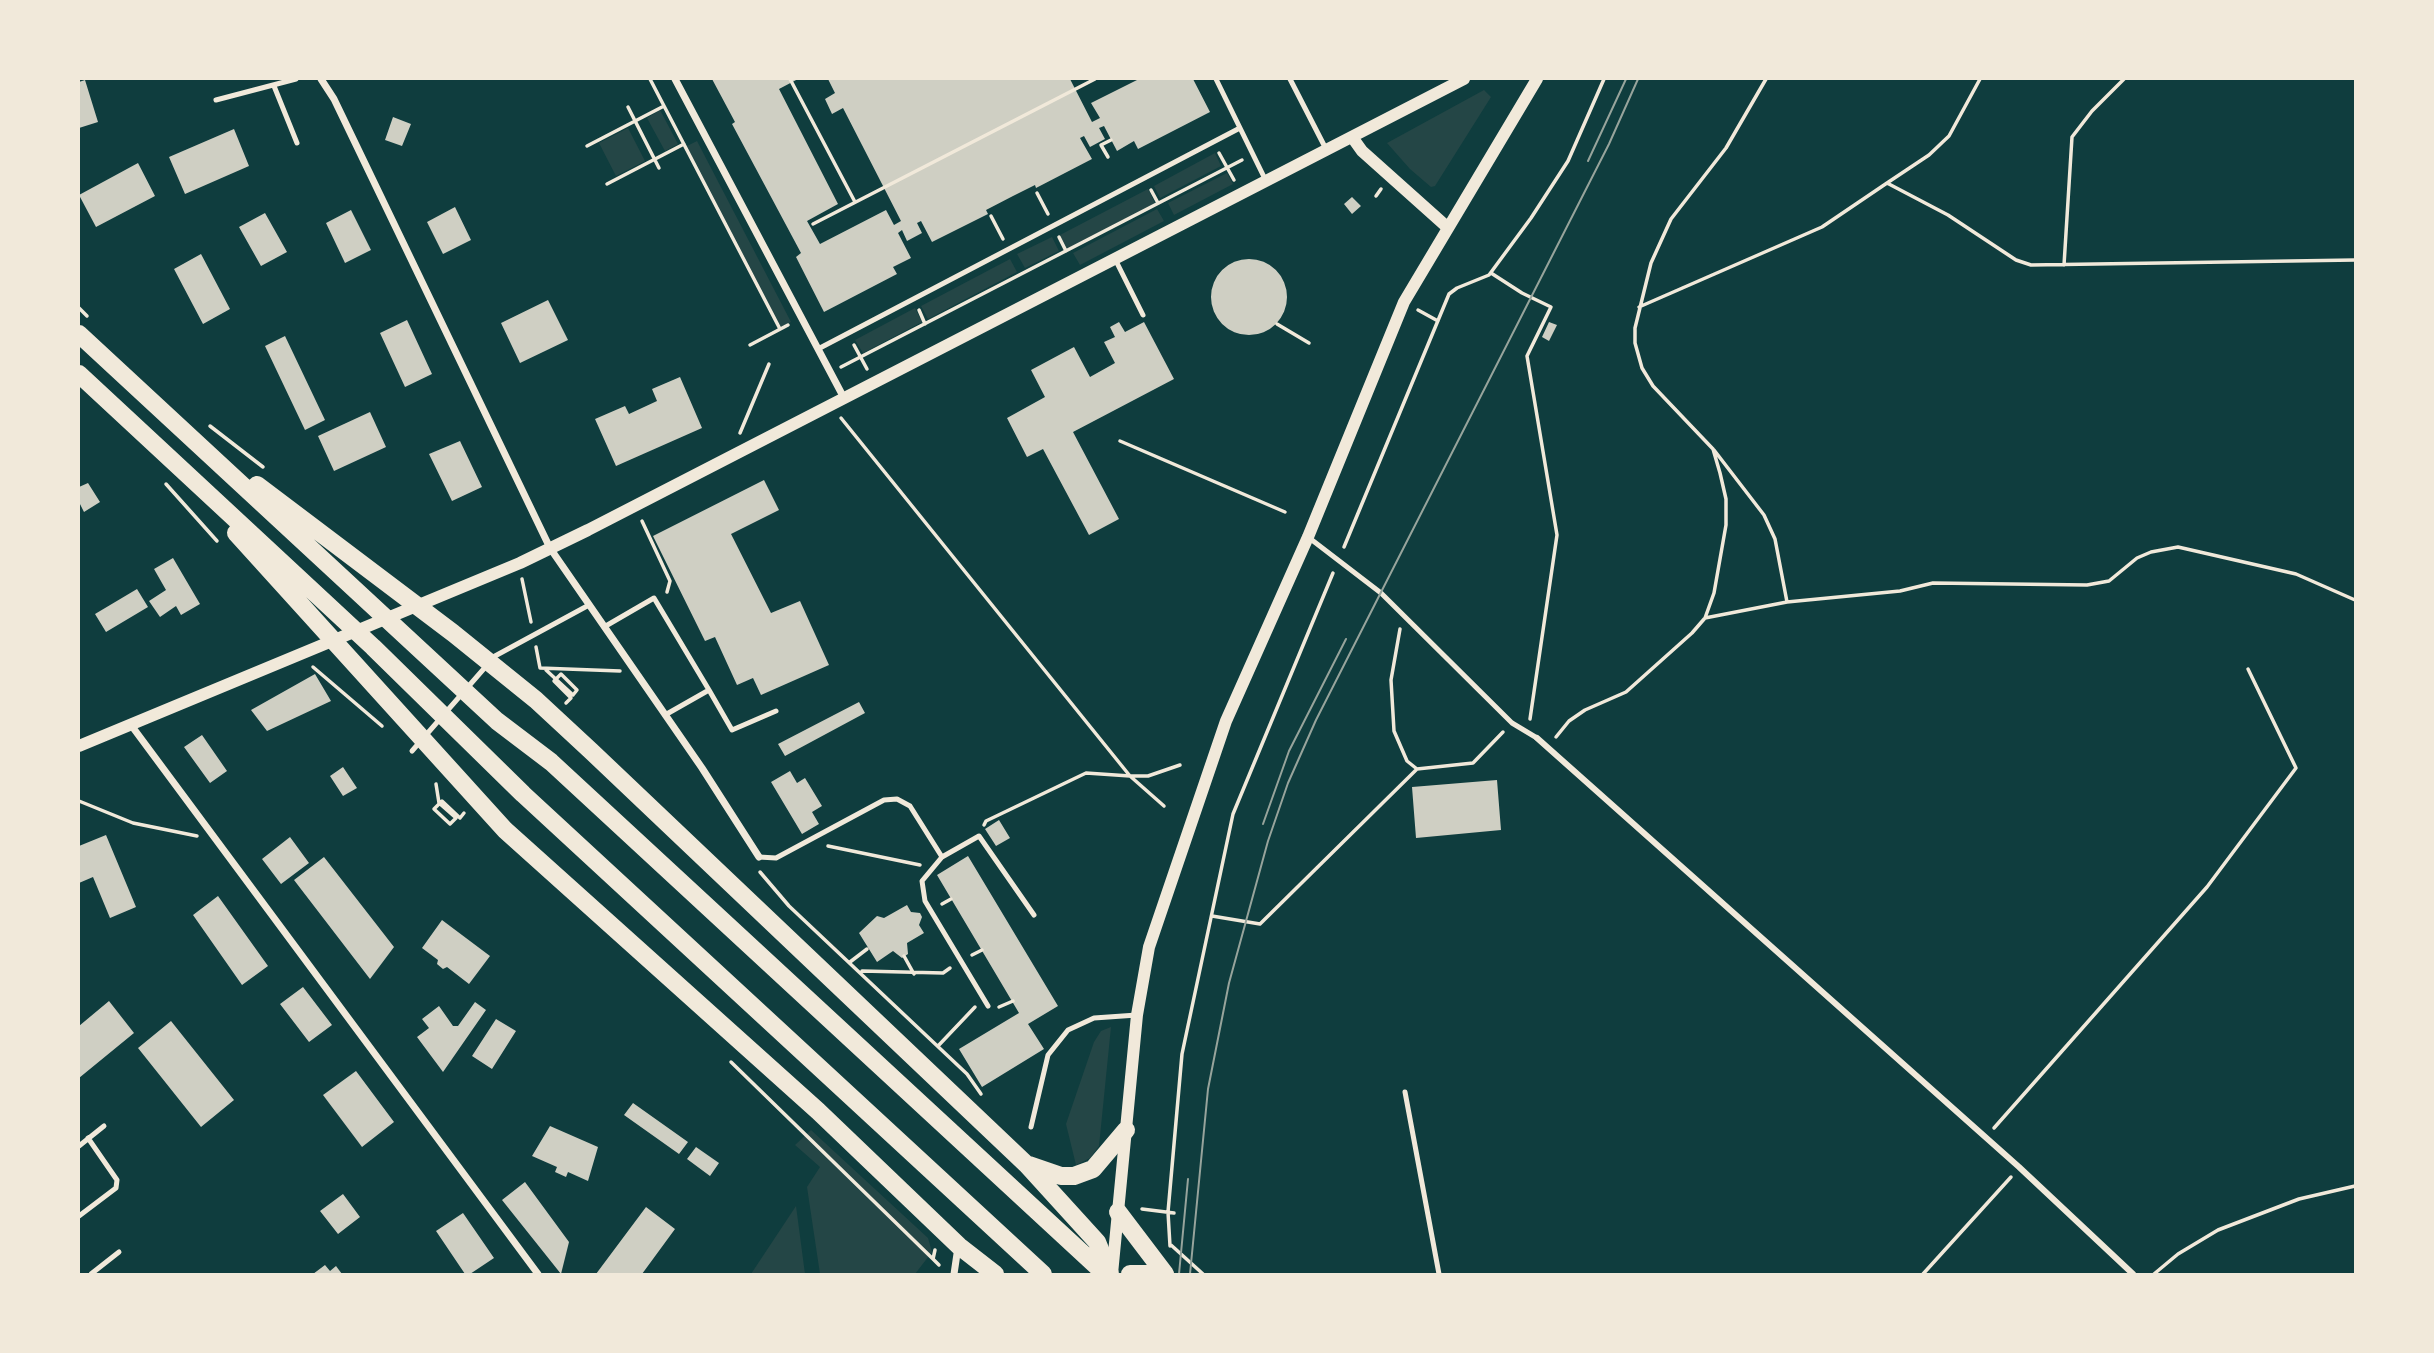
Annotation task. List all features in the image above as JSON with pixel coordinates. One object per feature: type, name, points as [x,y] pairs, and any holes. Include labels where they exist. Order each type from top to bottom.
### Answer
[{"type":"main road","points":[[79,334],[498,721],[551,762],[1109,1274]]},
{"type":"main road","points":[[79,374],[401,673],[523,794],[1043,1274]]},
{"type":"main road","points":[[181,428],[453,633],[536,700],[1027,1165],[1097,1242],[1109,1274]]},
{"type":"main road","points":[[158,447],[505,831],[818,1111],[959,1246],[995,1274]]},
{"type":"main road","points":[[1027,1165],[1061,1176],[1074,1176],[1093,1169],[1126,1130]]},
{"type":"main road","points":[[1118,1212],[1165,1274]]},
{"type":"main road","points":[[1130,1274],[1158,1274]]},
{"type":"street","points":[[321,79],[340,111],[550,548],[666,715],[758,857]]},
{"type":"street","points":[[675,79],[844,398]]},
{"type":"street","points":[[79,746],[520,563],[1464,79]]},
{"type":"street","points":[[1109,1274],[1118,1212],[1137,1015],[1149,947],[1159,910],[1221,733],[1308,537],[1404,302],[1537,79]]},
{"type":"street","points":[[1352,137],[1362,150],[1447,228]]},
{"type":"street","points":[[131,725],[538,1274]]},
{"type":"street","points":[[1536,738],[2019,1167],[2133,1274]]},
{"type":"street","points":[[954,1274],[959,1246]]},
{"type":"lane","points":[[216,100],[296,79]]},
{"type":"lane","points":[[1216,79],[1238,129],[1266,181]]},
{"type":"lane","points":[[1290,79],[1327,151]]},
{"type":"lane","points":[[274,86],[297,143]]},
{"type":"lane","points":[[818,349],[1238,129]]},
{"type":"lane","points":[[1115,259],[1143,315]]},
{"type":"lane","points":[[1308,537],[1373,586],[1512,723],[1536,738]]},
{"type":"lane","points":[[604,627],[654,598],[732,730],[776,711]]},
{"type":"lane","points":[[412,751],[495,656],[589,605]]},
{"type":"lane","points":[[666,715],[709,690]]},
{"type":"lane","points":[[758,857],[776,858],[884,800],[897,799],[910,806],[942,857]]},
{"type":"lane","points":[[988,1006],[925,901],[922,881],[942,857],[979,836],[1034,915]]},
{"type":"lane","points":[[1031,1128],[1048,1055],[1068,1030],[1094,1018],[1137,1015]]},
{"type":"lane","points":[[1405,1092],[1438,1274]]},
{"type":"lane","points":[[79,1146],[104,1126]]},
{"type":"lane","points":[[79,1216],[116,1188],[117,1180],[88,1139]]},
{"type":"lane","points":[[91,1274],[119,1252]]},
{"type":"path","points":[[650,79],[780,329]]},
{"type":"path","points":[[790,79],[855,202]]},
{"type":"path","points":[[813,224],[1095,79]]},
{"type":"path","points":[[1168,1212],[1182,1054],[1233,814],[1449,294],[1491,273],[1569,161],[1604,79]]},
{"type":"path","points":[[1766,79],[1726,148],[1671,219],[1651,263],[1639,307],[1635,343],[1642,368],[1653,386],[1713,449],[1763,515],[1782,565],[1787,601]]},
{"type":"path","points":[[1639,307],[1822,227],[1929,155],[1961,120],[1980,79]]},
{"type":"path","points":[[2064,265],[2072,138],[2092,111],[2123,79]]},
{"type":"path","points":[[587,146],[664,106]]},
{"type":"path","points":[[628,107],[659,168]]},
{"type":"path","points":[[1108,157],[1101,145],[1111,140]]},
{"type":"path","points":[[1213,142],[1240,195]]},
{"type":"path","points":[[607,184],[684,144]]},
{"type":"path","points":[[830,373],[1252,155]]},
{"type":"path","points":[[1887,183],[1948,215],[2016,260],[2031,265],[2355,260]]},
{"type":"path","points":[[1491,273],[1521,293],[1551,307],[1527,356],[1557,535],[1528,732]]},
{"type":"path","points":[[750,345],[801,318]]},
{"type":"path","points":[[1277,324],[1309,343]]},
{"type":"path","points":[[845,348],[853,343]]},
{"type":"path","points":[[841,358],[844,366]]},
{"type":"path","points":[[744,449],[739,436],[769,364]]},
{"type":"path","points":[[841,417],[1130,776],[1164,806]]},
{"type":"path","points":[[1119,441],[1285,512]]},
{"type":"path","points":[[1548,747],[1569,722],[1585,710],[1626,692],[1705,618],[1714,593],[1726,524],[1726,499],[1713,449]]},
{"type":"path","points":[[642,521],[670,581],[667,594]]},
{"type":"path","points":[[1705,618],[1787,601],[1900,591],[1933,583],[2087,585],[2109,581],[2137,558],[2151,552],[2178,547],[2296,574],[2355,600]]},
{"type":"path","points":[[520,563],[540,668],[636,672]]},
{"type":"path","points":[[1406,617],[1395,644],[1391,680],[1393,719],[1394,731],[1407,761],[1417,769]]},
{"type":"path","points":[[312,667],[434,772],[439,803],[447,811],[456,818],[450,824],[434,809],[442,801],[460,818],[466,811]]},
{"type":"path","points":[[545,668],[554,677],[564,686],[573,695],[578,690],[561,674],[554,681],[571,698],[565,704]]},
{"type":"path","points":[[1986,1138],[2207,887],[2296,768],[2248,669]]},
{"type":"path","points":[[1212,916],[1260,924],[1417,769],[1472,763],[1512,723]]},
{"type":"path","points":[[979,836],[986,821],[1086,773],[1148,776],[1180,765]]},
{"type":"path","points":[[79,801],[133,823],[187,836],[211,836]]},
{"type":"path","points":[[809,842],[908,860],[932,870]]},
{"type":"path","points":[[758,857],[758,869],[770,884],[981,1089],[982,1100]]},
{"type":"path","points":[[946,902],[951,899]]},
{"type":"path","points":[[850,962],[867,949]]},
{"type":"path","points":[[904,956],[914,974]]},
{"type":"path","points":[[860,971],[943,973],[961,961]]},
{"type":"path","points":[[1007,1004],[1013,1001]]},
{"type":"path","points":[[938,1046],[976,1005],[988,1006]]},
{"type":"path","points":[[1923,1274],[2019,1167]]},
{"type":"path","points":[[2154,1274],[2179,1254],[2218,1230],[2299,1199],[2355,1186]]},
{"type":"path","points":[[1170,1244],[1203,1274]]},
{"type":"shaded area","points":[[1484,90],[1491,97],[1435,186],[1431,187],[1410,169],[1387,143]]},
{"type":"shaded area","points":[[660,110],[678,144],[665,151],[647,118]]},
{"type":"shaded area","points":[[628,128],[645,161],[616,176],[599,143]]},
{"type":"shaded area","points":[[697,141],[791,322],[781,327],[687,146]]},
{"type":"shaded area","points":[[1215,153],[1221,166],[1160,198],[1154,186]]},
{"type":"shaded area","points":[[1227,173],[1233,184],[1174,215],[1168,203]]},
{"type":"shaded area","points":[[1148,189],[1155,203],[1067,249],[1060,235]]},
{"type":"shaded area","points":[[1157,209],[1164,221],[1080,265],[1073,253]]},
{"type":"shaded area","points":[[1052,237],[1059,251],[1025,268],[1017,254]]},
{"type":"shaded area","points":[[1010,259],[1017,272],[928,319],[921,306]]},
{"type":"shaded area","points":[[915,308],[922,322],[863,353],[855,340]]},
{"type":"shaded area","points":[[1111,1027],[1099,1146],[1090,1158],[1076,1165],[1066,1124],[1094,1042],[1101,1031]]},
{"type":"shaded area","points":[[811,1130],[928,1238],[932,1252],[915,1274],[820,1274],[807,1187],[820,1167],[795,1145]]},
{"type":"shaded area","points":[[796,1206],[805,1274],[751,1274]]},
{"type":"building","points":[[712,79],[798,79],[779,89],[838,204],[807,221],[820,244],[886,210],[894,225],[901,221],[843,108],[832,114],[825,99],[835,93],[828,79],[1070,79],[1092,122],[1100,118],[1091,103],[1139,79],[1193,79],[1210,112],[1138,149],[1134,141],[1117,151],[1104,126],[1099,128],[1105,139],[1090,147],[1084,136],[1080,138],[1092,159],[986,210],[988,214],[932,242],[921,221],[917,223],[922,233],[907,241],[902,230],[898,233],[911,258],[893,267],[897,274],[824,312],[796,257],[801,253],[732,124],[735,122]]},
{"type":"building","points":[[85,80],[98,122],[79,128],[79,82]]},
{"type":"building","points":[[393,117],[411,124],[402,146],[385,140]]},
{"type":"building","points":[[234,129],[249,166],[185,194],[169,157]]},
{"type":"building","points":[[138,163],[155,196],[96,227],[79,195]]},
{"type":"building","points":[[1352,197],[1361,206],[1352,214],[1344,204]]},
{"type":"building","points":[[455,207],[471,240],[443,254],[427,222]]},
{"type":"building","points":[[351,210],[371,250],[345,263],[326,223]]},
{"type":"building","points":[[265,213],[287,252],[261,266],[239,227]]},
{"type":"building","points":[[201,254],[230,309],[203,324],[174,269]]},
{"type":"building","points":[[1242,259],[1256,259],[1270,265],[1281,276],[1287,297],[1284,312],[1276,324],[1256,335],[1242,335],[1228,329],[1217,318],[1211,304],[1211,290],[1217,276],[1228,265]]},
{"type":"building","points":[[548,300],[568,340],[520,363],[501,323]]},
{"type":"building","points":[[407,320],[432,374],[405,387],[380,333]]},
{"type":"building","points":[[1119,322],[1125,332],[1144,322],[1174,379],[1073,432],[1119,519],[1089,535],[1043,449],[1027,457],[1007,418],[1045,397],[1031,370],[1074,347],[1090,377],[1115,363],[1104,342],[1115,337],[1110,327]]},
{"type":"building","points":[[1549,322],[1557,325],[1549,341],[1542,337]]},
{"type":"building","points":[[285,336],[325,420],[305,430],[265,346]]},
{"type":"building","points":[[680,377],[702,428],[616,466],[595,419],[625,406],[629,414],[657,401],[652,389]]},
{"type":"building","points":[[370,412],[386,447],[334,471],[318,436]]},
{"type":"building","points":[[460,441],[482,487],[452,501],[429,454]]},
{"type":"building","points":[[764,480],[779,510],[731,534],[771,613],[800,601],[829,665],[761,695],[753,678],[737,685],[715,637],[705,641],[653,536]]},
{"type":"building","points":[[88,483],[100,502],[84,512],[79,502],[79,487]]},
{"type":"building","points":[[173,558],[200,604],[181,615],[176,606],[160,617],[149,601],[166,590],[154,569]]},
{"type":"building","points":[[137,589],[148,607],[106,632],[95,614]]},
{"type":"building","points":[[315,674],[331,701],[267,731],[251,710]]},
{"type":"building","points":[[859,702],[865,713],[785,756],[778,744]]},
{"type":"building","points":[[202,735],[227,771],[210,783],[184,747]]},
{"type":"building","points":[[343,767],[357,788],[343,796],[330,776]]},
{"type":"building","points":[[790,771],[797,783],[805,778],[822,806],[812,812],[819,824],[802,834],[771,782]]},
{"type":"building","points":[[1497,780],[1501,830],[1416,838],[1412,787]]},
{"type":"building","points":[[999,820],[1010,838],[996,846],[985,829]]},
{"type":"building","points":[[106,835],[136,907],[110,918],[93,877],[79,883],[79,846]]},
{"type":"building","points":[[290,837],[309,863],[281,884],[262,859]]},
{"type":"building","points":[[968,856],[1058,1006],[1028,1024],[1044,1049],[982,1087],[959,1049],[1019,1013],[937,875]]},
{"type":"building","points":[[324,857],[394,947],[370,979],[294,880]]},
{"type":"building","points":[[218,896],[268,966],[242,985],[193,915]]},
{"type":"building","points":[[907,905],[911,912],[920,913],[922,917],[919,925],[924,933],[907,943],[908,954],[902,958],[893,951],[877,962],[859,933],[877,916],[884,918]]},
{"type":"building","points":[[442,920],[490,956],[469,984],[447,967],[443,969],[437,964],[438,960],[422,948]]},
{"type":"building","points":[[303,987],[332,1025],[309,1042],[280,1004]]},
{"type":"building","points":[[109,1001],[134,1033],[79,1078],[79,1026]]},
{"type":"building","points":[[475,1002],[486,1010],[443,1072],[417,1037],[429,1028],[422,1019],[439,1006],[453,1026],[458,1026]]},
{"type":"building","points":[[496,1019],[516,1031],[492,1069],[472,1056]]},
{"type":"building","points":[[171,1021],[234,1100],[201,1127],[138,1048]]},
{"type":"building","points":[[356,1071],[394,1122],[362,1147],[323,1095]]},
{"type":"building","points":[[633,1103],[688,1142],[679,1154],[624,1115]]},
{"type":"building","points":[[550,1126],[598,1147],[588,1181],[568,1172],[566,1177],[555,1172],[557,1167],[532,1156]]},
{"type":"building","points":[[696,1147],[719,1163],[710,1176],[687,1159]]},
{"type":"building","points":[[525,1182],[569,1242],[561,1274],[502,1200]]},
{"type":"building","points":[[343,1194],[360,1217],[338,1234],[320,1211]]},
{"type":"building","points":[[646,1207],[675,1229],[642,1274],[596,1274]]},
{"type":"building","points":[[463,1213],[494,1258],[470,1274],[465,1274],[436,1231]]},
{"type":"building","points":[[325,1265],[330,1271],[336,1266],[342,1274],[313,1274]]},
{"type":"tram line","points":[[1588,161],[1626,79]]},
{"type":"tram line","points":[[1190,1274],[1208,1089],[1229,983],[1268,841],[1288,783],[1316,720],[1609,144],[1638,79]]},
{"type":"tram line","points":[[1263,824],[1289,751],[1346,639]]},
{"type":"tram line","points":[[1179,1274],[1188,1179]]}]
